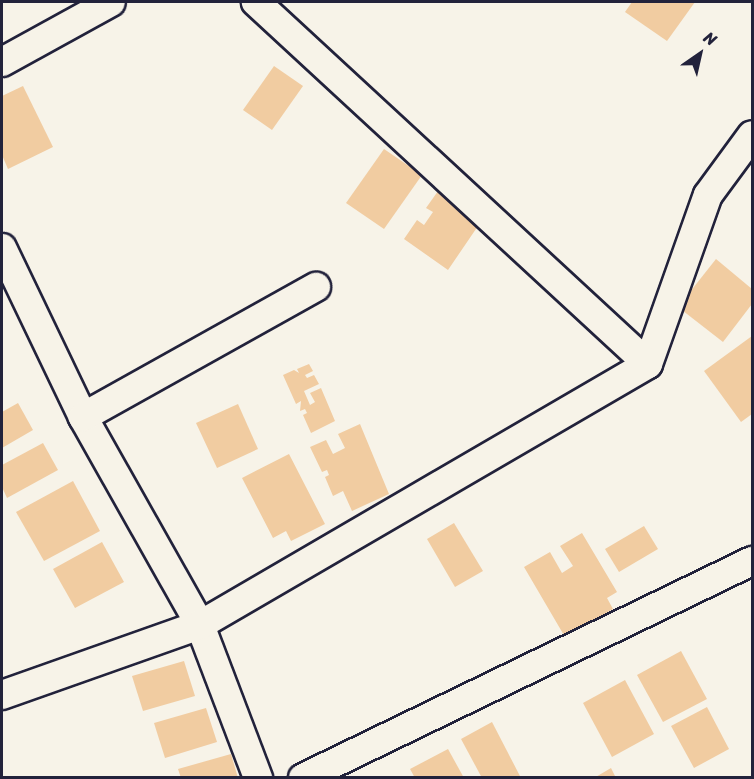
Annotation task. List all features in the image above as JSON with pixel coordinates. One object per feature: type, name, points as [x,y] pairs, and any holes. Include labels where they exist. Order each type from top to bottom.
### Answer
[{"type":"street","points":[[2,62],[111,2]]},
{"type":"street","points":[[256,2],[648,364]]},
{"type":"street","points":[[2,695],[200,625],[648,364],[708,195],[753,135]]},
{"type":"street","points":[[2,248],[83,417],[200,625],[258,777]]},
{"type":"street","points":[[83,417],[316,287]]},
{"type":"street","points":[[303,777],[753,561]]},
{"type":"building","points":[[632,2],[695,2],[667,41],[625,12]]},
{"type":"building","points":[[274,66],[303,86],[272,130],[243,110]]},
{"type":"building","points":[[23,86],[53,147],[8,169],[2,155],[2,96]]},
{"type":"building","points":[[384,149],[422,175],[384,229],[346,203]]},
{"type":"building","points":[[443,184],[478,208],[469,221],[478,226],[448,270],[404,239],[417,220],[424,225],[433,212],[426,208]]},
{"type":"building","points":[[716,259],[752,289],[752,304],[723,342],[678,307]]},
{"type":"building","points":[[752,336],[752,414],[741,422],[704,371]]},
{"type":"building","points":[[309,364],[313,371],[305,375],[307,378],[314,375],[319,384],[304,391],[310,405],[315,402],[310,393],[321,388],[335,421],[311,433],[303,415],[307,413],[305,409],[300,411],[301,401],[296,404],[283,375],[294,370],[299,373],[297,369]]},
{"type":"building","points":[[18,403],[33,430],[2,448],[2,412]]},
{"type":"building","points":[[238,404],[258,449],[217,468],[196,423]]},
{"type":"building","points":[[360,424],[389,494],[352,511],[343,491],[333,496],[325,477],[329,475],[327,470],[322,472],[310,447],[326,440],[333,454],[345,448],[338,434]]},
{"type":"building","points":[[43,443],[58,470],[7,498],[2,487],[2,465]]},
{"type":"building","points":[[289,454],[325,524],[291,541],[286,531],[273,538],[242,478]]},
{"type":"building","points":[[73,481],[100,531],[44,561],[16,512]]},
{"type":"building","points":[[454,523],[483,571],[455,587],[427,539]]},
{"type":"building","points":[[644,526],[658,549],[619,572],[605,549]]},
{"type":"building","points":[[582,533],[617,592],[607,598],[613,609],[565,637],[524,567],[550,552],[562,573],[573,566],[560,546]]},
{"type":"building","points":[[102,542],[124,582],[75,608],[53,569]]},
{"type":"building","points":[[681,651],[707,699],[663,722],[637,675]]},
{"type":"building","points":[[184,661],[195,696],[143,711],[132,676]]},
{"type":"building","points":[[625,680],[654,734],[612,757],[583,703]]},
{"type":"building","points":[[707,707],[729,749],[694,768],[671,726]]},
{"type":"building","points":[[206,708],[217,742],[165,758],[154,723]]},
{"type":"building","points":[[492,722],[521,778],[482,778],[461,739]]},
{"type":"building","points":[[448,749],[464,778],[415,778],[410,769]]},
{"type":"building","points":[[231,754],[238,778],[181,778],[178,769]]},
{"type":"building","points":[[611,768],[616,778],[594,778]]}]
